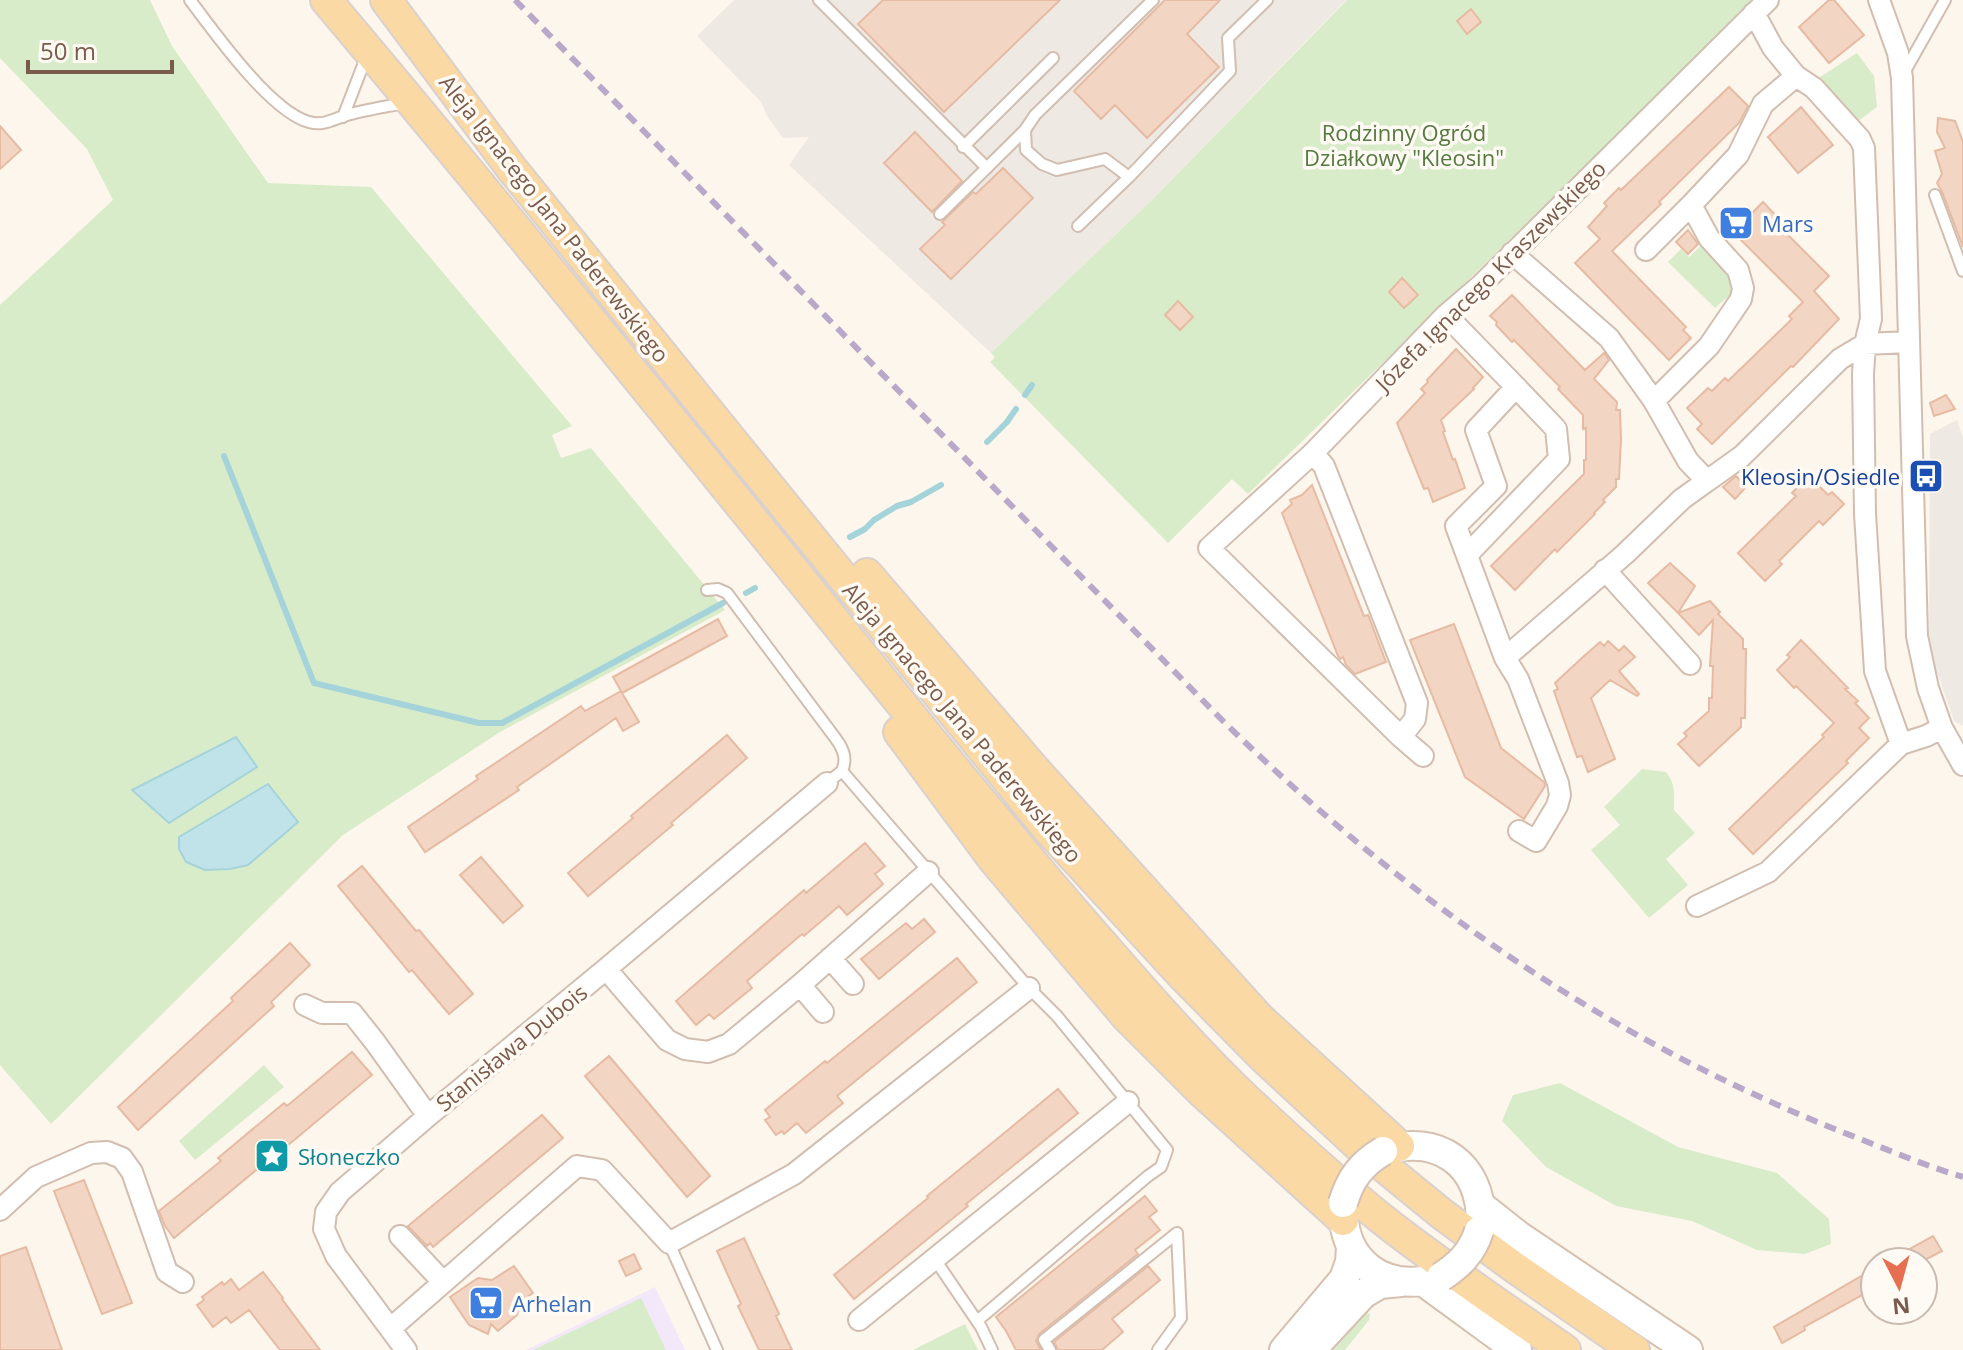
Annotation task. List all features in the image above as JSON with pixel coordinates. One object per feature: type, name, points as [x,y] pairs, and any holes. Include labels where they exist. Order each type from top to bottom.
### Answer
[{"type":"main road","name":"Aleja Ignacego Jana Paderewskiego","points":[[326,0],[506,215],[1024,854],[1157,1007],[1242,1096],[1336,1181],[1391,1226],[1565,1350]]},
{"type":"main road","name":"Aleja Ignacego Jana Paderewskiego","points":[[386,0],[512,169],[1047,828],[1183,976],[1264,1058],[1360,1147],[1442,1214],[1634,1350]]},
{"type":"main road","points":[[741,452],[810,508],[1055,793],[1259,1018],[1391,1148]]},
{"type":"main road","points":[[743,508],[771,568],[994,860],[1127,1017],[1202,1092],[1346,1223]]},
{"type":"street","points":[[1879,0],[1898,53],[1902,78],[1917,636],[1928,688],[1942,728],[1963,765]]},
{"type":"street","points":[[1761,6],[1773,48],[1796,76],[1814,88],[1860,139],[1864,148],[1871,319],[1863,374],[1865,514],[1875,671],[1901,744]]},
{"type":"street","name":"Józefa Ignacego Kraszewskiego","points":[[1401,737],[1209,548],[1313,453],[1446,315],[1481,285],[1761,6]]},
{"type":"street","points":[[1646,250],[1738,155],[1763,104],[1796,76]]},
{"type":"street","points":[[1654,401],[1709,346],[1741,299],[1743,288],[1738,270],[1709,238],[1691,205]]},
{"type":"street","points":[[1512,253],[1609,338],[1654,401],[1688,461],[1707,481]]},
{"type":"street","points":[[1446,315],[1556,429],[1559,459],[1467,555]]},
{"type":"street","points":[[1505,658],[1625,554],[1682,499],[1742,456],[1840,359],[1865,344],[1909,342]]},
{"type":"street","points":[[1516,387],[1476,430],[1496,486],[1456,526],[1505,658],[1518,679],[1556,773],[1560,795],[1557,806],[1536,841],[1519,831]]},
{"type":"street","points":[[1313,453],[1324,466],[1417,703],[1415,719],[1401,737],[1423,756]]},
{"type":"street","points":[[1605,570],[1690,664]]},
{"type":"street","points":[[1697,906],[1768,872],[1901,744],[1942,728]]},
{"type":"street","name":"Stanisława Dubois","points":[[406,1350],[336,1256],[324,1229],[326,1212],[340,1192],[834,777]]},
{"type":"street","points":[[606,969],[667,1040],[685,1049],[708,1052],[729,1044],[928,872]]},
{"type":"street","points":[[830,958],[853,984]]},
{"type":"street","points":[[800,985],[823,1012]]},
{"type":"street","points":[[391,1328],[577,1166],[602,1170],[669,1243],[794,1174],[1029,988]]},
{"type":"street","points":[[305,1005],[322,1013],[352,1013],[428,1116]]},
{"type":"street","points":[[859,1320],[1128,1102]]},
{"type":"street","points":[[1284,1350],[1344,1279],[1350,1262],[1346,1223],[1348,1187],[1357,1172],[1368,1160],[1391,1148],[1418,1145],[1436,1149],[1453,1158],[1467,1171],[1476,1188],[1480,1219],[1468,1255],[1455,1268],[1422,1280],[1380,1284],[1363,1294],[1311,1350]]},
{"type":"street","points":[[0,1210],[36,1177],[91,1153],[107,1152],[122,1158],[132,1172],[167,1272],[183,1282]]},
{"type":"street","points":[[1480,1219],[1519,1236],[1688,1350]]},
{"type":"street","points":[[1346,1223],[1364,1264],[1381,1276],[1422,1280],[1510,1348]]},
{"type":"street","points":[[400,1236],[443,1282]]},
{"type":"lane","points":[[190,0],[230,53],[283,110],[310,123],[332,122],[410,102]]},
{"type":"lane","points":[[819,0],[987,168]]},
{"type":"lane","points":[[940,214],[1025,130],[1035,115],[1153,0]]},
{"type":"lane","points":[[1078,226],[1230,71],[1228,38],[1267,0]]},
{"type":"lane","points":[[1902,78],[1945,0]]},
{"type":"lane","points":[[343,117],[368,50]]},
{"type":"lane","points":[[963,147],[1053,58]]},
{"type":"lane","points":[[1025,130],[1026,150],[1042,164],[1057,170],[1105,159],[1129,177]]},
{"type":"lane","points":[[1935,195],[1963,271]]},
{"type":"lane","points":[[707,590],[718,589],[727,593],[836,739],[845,754],[845,764],[834,777],[928,872],[1057,1016],[1167,1150],[1161,1167],[977,1321]]},
{"type":"lane","points":[[1050,1350],[1044,1340],[1177,1233],[1181,1318],[1158,1350]]},
{"type":"lane","points":[[669,1243],[717,1350]]},
{"type":"lane","points":[[934,1258],[977,1321],[992,1350]]},
{"type":"shaded area","points":[[734,0],[1346,0],[1153,199],[991,353],[789,165],[809,137],[783,138],[761,102],[697,36]]},
{"type":"shaded area","points":[[1957,420],[1963,437],[1963,726],[1954,721],[1929,649],[1930,434]]},
{"type":"shaded area","points":[[655,1287],[685,1350],[526,1350]]},
{"type":"green space","points":[[0,0],[150,0],[172,46],[268,183],[371,187],[572,426],[552,435],[561,458],[591,448],[725,610],[500,732],[343,835],[51,1124],[0,1065],[0,305],[113,200],[87,149],[0,58]]},
{"type":"green space","name":"Rodzinny Ogród Działkowy \"Kleosin\"","points":[[1347,0],[1751,0],[1248,494],[1232,479],[1168,543],[990,362],[995,357],[991,353],[1153,199]]},
{"type":"green space","points":[[1857,53],[1874,76],[1877,107],[1857,122],[1817,79]]},
{"type":"green space","points":[[1703,244],[1731,273],[1731,294],[1715,308],[1668,262],[1681,249],[1689,257]]},
{"type":"green space","points":[[1642,769],[1666,772],[1673,785],[1674,810],[1695,833],[1666,859],[1688,885],[1649,918],[1591,850],[1620,825],[1604,807]]},
{"type":"green space","points":[[264,1065],[284,1087],[195,1160],[179,1141]]},
{"type":"green space","points":[[1560,1083],[1678,1147],[1777,1173],[1829,1219],[1831,1244],[1805,1254],[1757,1250],[1692,1221],[1616,1206],[1546,1167],[1502,1121],[1513,1095]]},
{"type":"green space","points":[[641,1298],[666,1350],[533,1350]]},
{"type":"green space","points":[[1360,1309],[1370,1314],[1369,1320],[1345,1350],[1322,1350]]},
{"type":"green space","points":[[965,1324],[978,1350],[913,1350]]},
{"type":"water","points":[[236,737],[257,767],[169,823],[132,790]]},
{"type":"water","points":[[268,784],[298,822],[248,865],[205,870],[186,862],[179,849],[179,837]]},
{"type":"building","points":[[883,0],[1060,0],[944,112],[858,24]]},
{"type":"building","points":[[1165,0],[1220,0],[1187,34],[1219,67],[1147,138],[1115,105],[1101,119],[1074,91]]},
{"type":"building","points":[[1829,0],[1834,0],[1864,35],[1829,63],[1799,27]]},
{"type":"building","points":[[1471,9],[1481,22],[1467,34],[1457,21]]},
{"type":"building","points":[[1729,87],[1748,106],[1739,123],[1612,251],[1686,327],[1683,330],[1691,338],[1669,360],[1575,263],[1600,239],[1588,227],[1607,206],[1604,203]]},
{"type":"building","points":[[1801,107],[1833,145],[1798,173],[1768,137]]},
{"type":"building","points":[[1938,118],[1955,121],[1963,142],[1963,247],[1937,183],[1942,174],[1935,151],[1945,148],[1937,132]]},
{"type":"building","points":[[0,126],[21,150],[0,169]]},
{"type":"building","points":[[915,132],[962,181],[932,212],[884,163]]},
{"type":"building","points":[[1003,168],[1033,198],[951,279],[920,249],[945,225],[942,222]]},
{"type":"building","points":[[1763,202],[1783,223],[1780,227],[1829,276],[1814,291],[1839,319],[1712,444],[1697,429],[1702,424],[1687,408],[1708,388],[1712,391],[1725,378],[1728,381],[1792,319],[1789,316],[1803,302],[1727,226],[1742,211],[1748,217]]},
{"type":"building","points":[[1688,230],[1698,244],[1688,254],[1676,242]]},
{"type":"building","points":[[1402,278],[1418,295],[1404,308],[1389,292]]},
{"type":"building","points":[[1512,295],[1585,370],[1604,353],[1609,360],[1594,379],[1617,402],[1621,439],[1616,487],[1595,514],[1515,590],[1491,566],[1584,474],[1586,428],[1583,429],[1583,415],[1558,389],[1560,387],[1514,340],[1512,342],[1490,316]]},
{"type":"building","points":[[1178,301],[1193,317],[1180,330],[1165,315]]},
{"type":"building","points":[[1456,349],[1483,377],[1441,420],[1465,488],[1433,502],[1428,488],[1424,489],[1397,423],[1425,393],[1421,389],[1427,380]]},
{"type":"building","points":[[1946,395],[1955,409],[1934,416],[1930,403]]},
{"type":"building","points":[[1736,476],[1746,487],[1735,499],[1723,487]]},
{"type":"building","points":[[1809,476],[1828,495],[1832,492],[1844,504],[1823,525],[1819,521],[1779,561],[1782,564],[1765,581],[1738,553],[1796,496],[1792,493]]},
{"type":"building","points":[[1312,485],[1364,616],[1368,615],[1386,662],[1355,674],[1343,657],[1340,659],[1338,656],[1282,513],[1292,504],[1290,500],[1302,495]]},
{"type":"building","points":[[1670,563],[1695,586],[1678,613],[1648,583]]},
{"type":"building","points":[[1710,601],[1720,612],[1718,614],[1743,639],[1743,649],[1746,649],[1745,718],[1741,718],[1741,727],[1699,766],[1678,744],[1687,736],[1684,733],[1709,711],[1709,698],[1712,698],[1713,666],[1710,666],[1713,620],[1699,635],[1678,613]]},
{"type":"building","points":[[718,619],[727,636],[622,693],[639,722],[623,731],[616,718],[517,787],[519,790],[425,852],[408,827],[478,779],[476,776],[581,706],[585,711],[621,691],[613,677]]},
{"type":"building","points":[[1454,624],[1501,748],[1544,782],[1545,786],[1524,819],[1465,777],[1410,640]]},
{"type":"building","points":[[1801,640],[1858,701],[1855,703],[1869,718],[1859,728],[1869,738],[1846,761],[1848,763],[1753,854],[1729,829],[1824,737],[1822,735],[1834,723],[1777,670]]},
{"type":"building","points":[[1608,641],[1619,651],[1624,646],[1635,657],[1619,671],[1639,694],[1637,696],[1610,680],[1591,698],[1615,759],[1588,772],[1582,756],[1577,757],[1554,691],[1558,689],[1555,683],[1600,642],[1604,646]]},
{"type":"building","points":[[727,735],[747,758],[588,896],[568,873]]},
{"type":"building","points":[[865,843],[885,866],[875,874],[883,884],[847,915],[839,906],[747,981],[752,988],[714,1019],[709,1014],[696,1025],[676,1001],[804,890],[806,893]]},
{"type":"building","points":[[481,857],[523,906],[503,923],[460,875]]},
{"type":"building","points":[[362,866],[473,994],[449,1014],[412,970],[409,972],[338,886]]},
{"type":"building","points":[[924,919],[935,932],[879,979],[861,959],[906,923],[912,929]]},
{"type":"building","points":[[290,943],[310,965],[271,1002],[274,1006],[138,1130],[118,1107],[233,1001],[231,998]]},
{"type":"building","points":[[957,958],[977,982],[837,1096],[843,1103],[806,1133],[797,1123],[784,1134],[782,1131],[776,1135],[765,1120],[770,1117],[765,1110]]},
{"type":"building","points":[[352,1052],[372,1075],[287,1146],[285,1143],[259,1164],[261,1166],[174,1238],[159,1211],[221,1161],[218,1158],[284,1103],[287,1106]]},
{"type":"building","points":[[609,1056],[710,1176],[687,1197],[585,1076]]},
{"type":"building","points":[[1058,1089],[1078,1113],[854,1299],[834,1275]]},
{"type":"building","points":[[542,1115],[563,1138],[433,1247],[430,1243],[427,1246],[408,1226]]},
{"type":"building","points":[[84,1180],[132,1303],[102,1314],[54,1191]]},
{"type":"building","points":[[1145,1196],[1157,1211],[1149,1217],[1160,1230],[1135,1250],[1138,1254],[1039,1334],[1036,1341],[1041,1350],[1016,1350],[996,1317]]},
{"type":"building","points":[[1933,1236],[1939,1246],[1915,1246]]},
{"type":"building","points":[[744,1238],[792,1350],[759,1350],[738,1306],[741,1304],[717,1251]]},
{"type":"building","points":[[26,1247],[62,1350],[0,1350],[0,1256]]},
{"type":"building","points":[[634,1254],[641,1269],[626,1276],[619,1261]]},
{"type":"building","name":"Arhelan","points":[[514,1266],[533,1293],[521,1301],[517,1315],[498,1331],[491,1324],[488,1334],[469,1325],[450,1297],[478,1278],[492,1280]]},
{"type":"building","points":[[1148,1266],[1160,1280],[1112,1319],[1123,1332],[1102,1350],[1058,1350],[1054,1342]]},
{"type":"building","points":[[263,1272],[320,1350],[280,1350],[249,1310],[231,1323],[226,1317],[213,1327],[197,1305],[204,1300],[202,1297],[222,1282],[224,1285],[231,1279],[239,1290]]},
{"type":"building","points":[[1859,1277],[1859,1297],[1804,1327],[1805,1330],[1782,1343],[1774,1327]]},
{"type":"waterway","points":[[1025,395],[1032,385]]},
{"type":"waterway","points":[[987,442],[1016,409]]},
{"type":"waterway","points":[[224,456],[314,683],[479,723],[502,723],[723,603]]},
{"type":"waterway","points":[[850,537],[897,506],[911,502],[941,485]]},
{"type":"waterway","points":[[746,593],[755,588]]},
{"type":"railway","points":[[515,0],[1223,721],[1366,850],[1518,962],[1597,1012],[1680,1058],[1766,1100],[1895,1153],[1963,1177]]},
{"type":"place","name":"Mars","points":[[1736,223]]},
{"type":"place","name":"Kleosin/Osiedle","points":[[1926,476]]},
{"type":"place","name":"Słoneczko","points":[[272,1156]]},
{"type":"place","name":"Arhelan","points":[[486,1303]]}]
